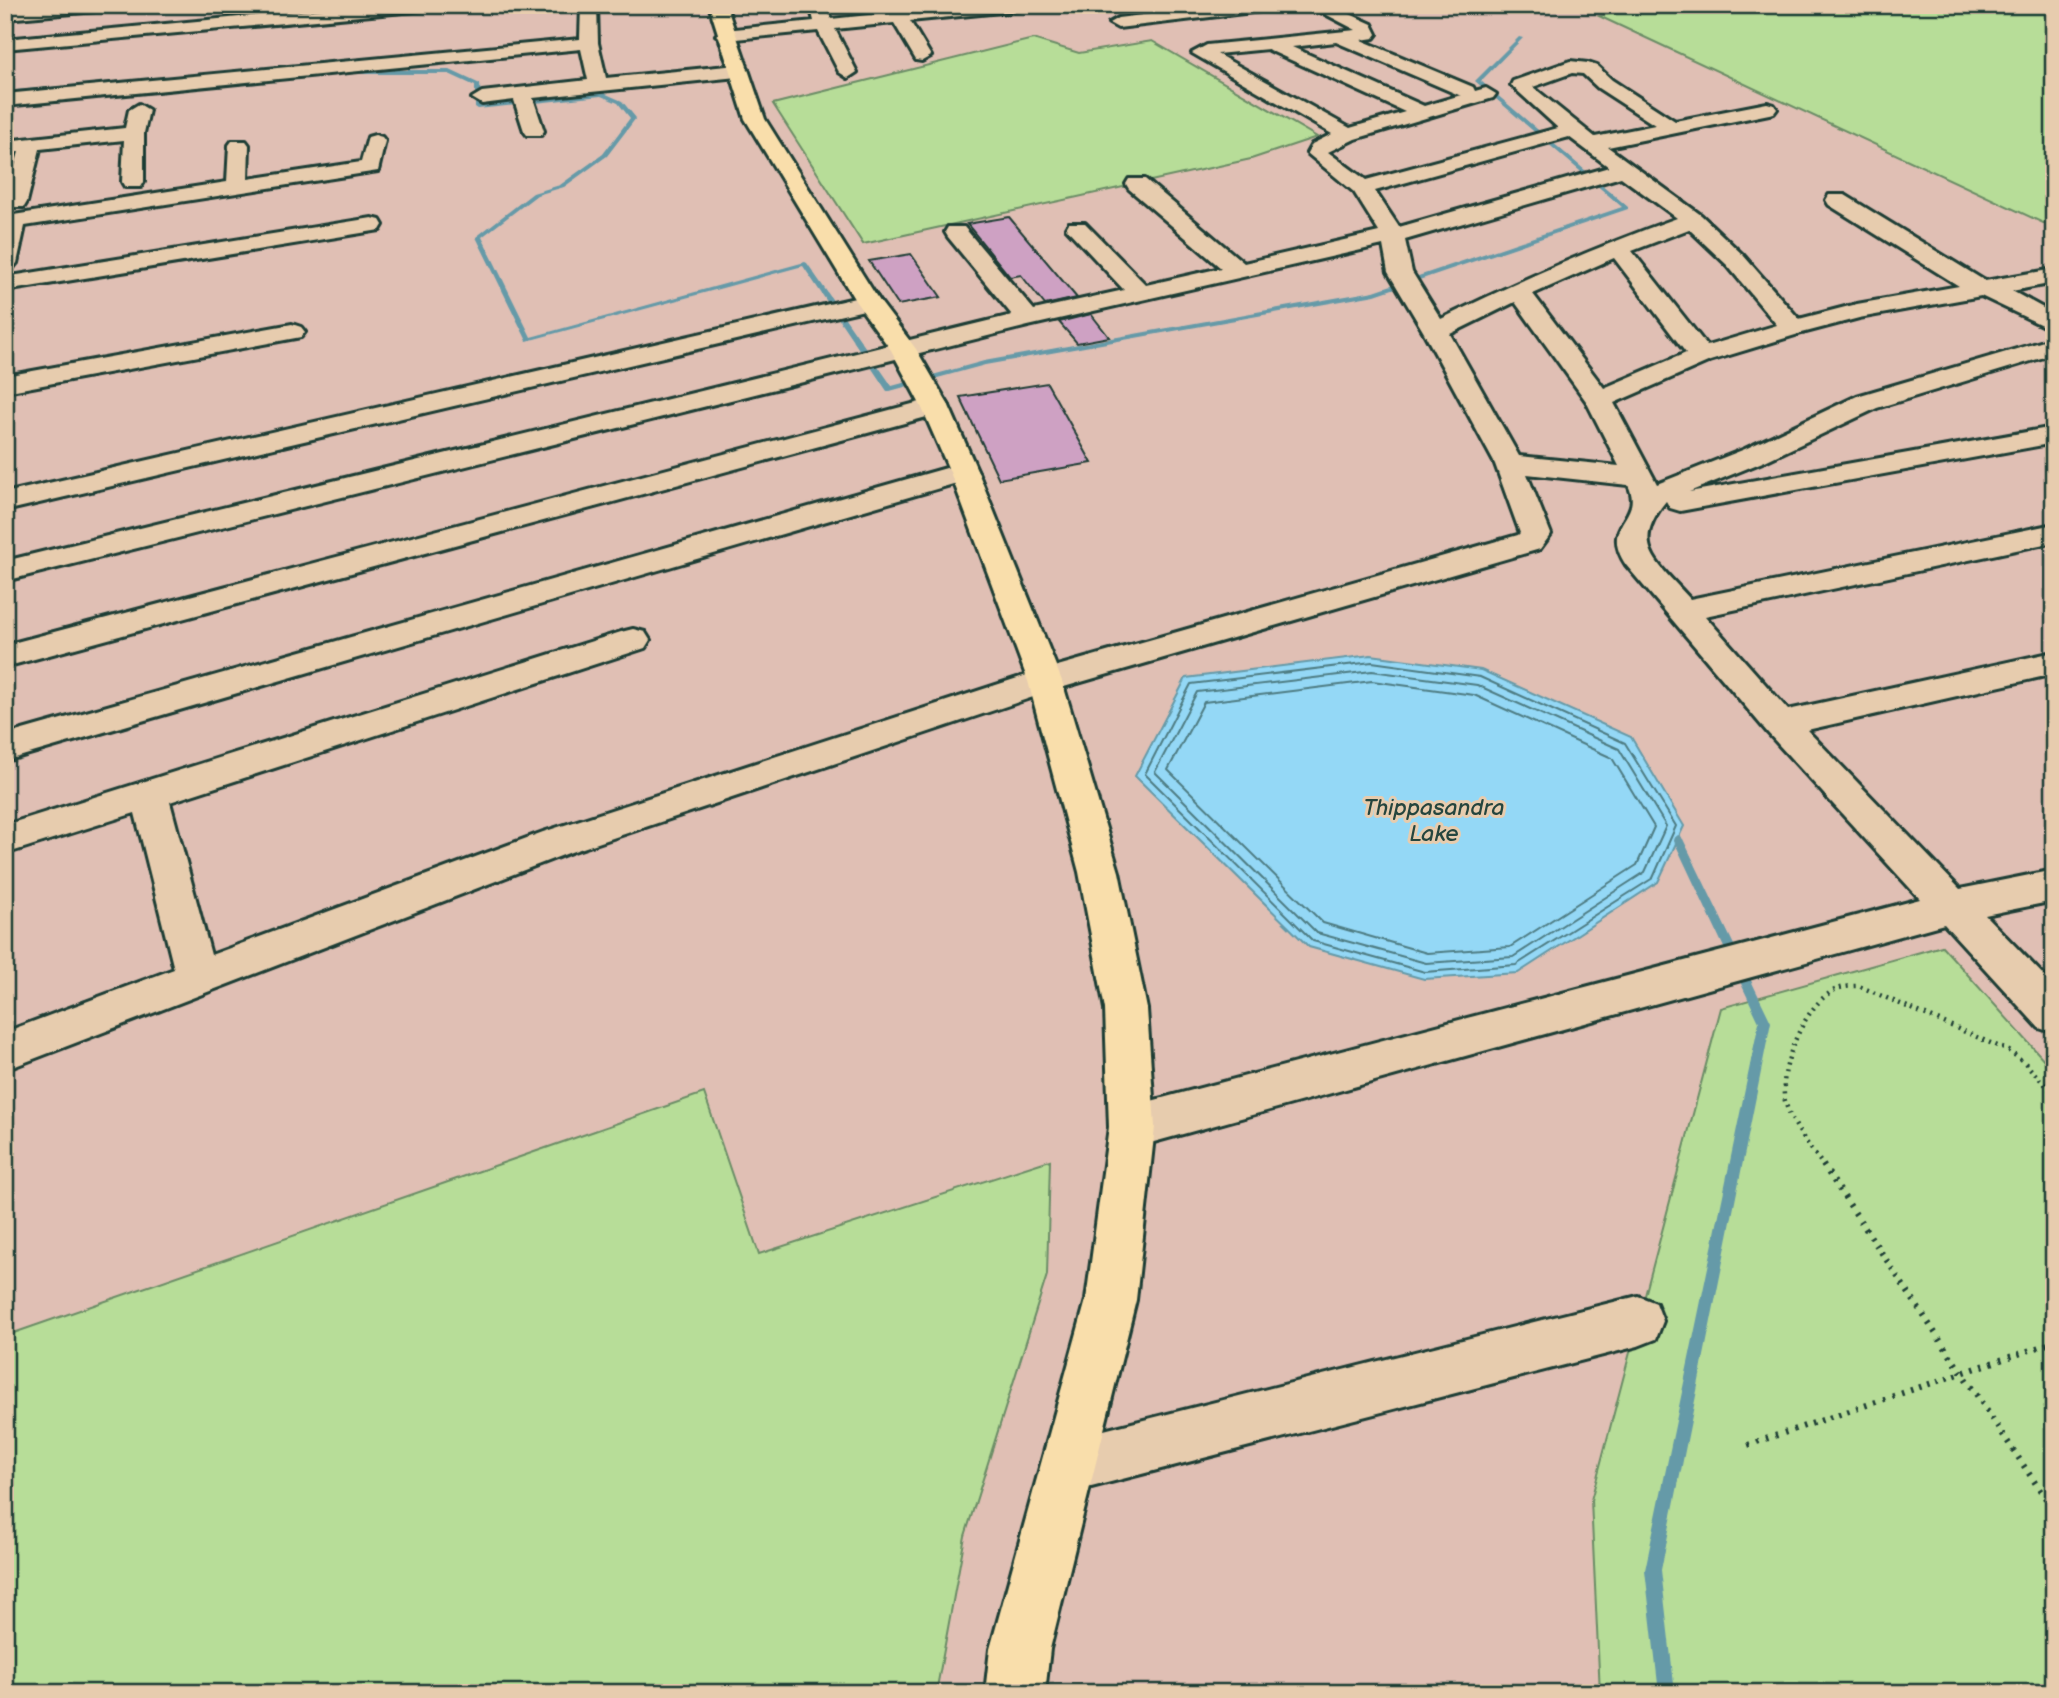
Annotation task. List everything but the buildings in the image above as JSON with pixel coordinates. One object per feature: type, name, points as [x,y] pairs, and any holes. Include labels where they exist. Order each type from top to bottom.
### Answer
[{"type":"main road","points":[[717,5],[755,119],[868,302],[903,349],[927,392],[964,471],[1045,681],[1098,872],[1124,996],[1132,1127],[1111,1300],[1020,1649],[1015,1693]]},
{"type":"street","points":[[5,13],[12,5]]},
{"type":"street","points":[[5,13],[107,5]]},
{"type":"street","points":[[5,44],[425,5]]},
{"type":"street","points":[[589,5],[589,43],[598,84]]},
{"type":"street","points":[[818,5],[824,25],[848,72]]},
{"type":"street","points":[[725,35],[824,25],[895,11],[1021,5]]},
{"type":"street","points":[[1118,23],[1269,5]]},
{"type":"street","points":[[1317,5],[1369,31],[1362,36],[1207,50],[1201,54],[1348,135]]},
{"type":"street","points":[[968,8],[981,29]]},
{"type":"street","points":[[895,11],[922,56]]},
{"type":"street","points":[[1341,38],[1466,91]]},
{"type":"street","points":[[5,100],[589,43]]},
{"type":"street","points":[[1271,44],[1423,113]]},
{"type":"street","points":[[1672,128],[1590,70],[1581,67],[1570,67],[1520,85],[1572,130],[1693,220],[1735,260],[1793,328]]},
{"type":"street","points":[[482,98],[523,100],[598,84],[737,71]]},
{"type":"street","points":[[133,182],[134,133],[144,88]]},
{"type":"street","points":[[5,1051],[557,842],[1045,681],[1529,542],[1536,534],[1509,464],[1432,324],[1400,272],[1393,236],[1362,188],[1316,150],[1348,135],[1486,94]]},
{"type":"street","points":[[523,100],[534,131]]},
{"type":"street","points":[[1591,144],[1767,109]]},
{"type":"street","points":[[1362,188],[1572,130]]},
{"type":"street","points":[[5,147],[134,133]]},
{"type":"street","points":[[6,258],[15,221],[371,167],[375,141]]},
{"type":"street","points":[[16,202],[31,144]]},
{"type":"street","points":[[237,187],[239,145]]},
{"type":"street","points":[[5,571],[1028,318],[1393,236],[1625,169]]},
{"type":"street","points":[[1136,184],[1238,270]]},
{"type":"street","points":[[1837,200],[1981,289],[1996,292],[2054,324]]},
{"type":"street","points":[[1432,324],[1617,247],[1693,220]]},
{"type":"street","points":[[5,284],[372,225]]},
{"type":"street","points":[[1077,228],[1140,293]]},
{"type":"street","points":[[956,232],[1028,318]]},
{"type":"street","points":[[1617,247],[1701,356]]},
{"type":"street","points":[[1599,400],[1701,356],[1793,328],[1857,311],[2054,275]]},
{"type":"street","points":[[1518,290],[1599,400],[1645,494],[1630,538],[1637,558],[1780,724],[2054,1015]]},
{"type":"street","points":[[5,502],[868,302]]},
{"type":"street","points":[[5,384],[292,332]]},
{"type":"street","points":[[1645,494],[1755,455],[1867,402],[2054,346]]},
{"type":"street","points":[[5,656],[927,392]]},
{"type":"street","points":[[1509,464],[1645,494],[2054,435]]},
{"type":"street","points":[[5,748],[964,471]]},
{"type":"street","points":[[1681,611],[2054,533]]},
{"type":"street","points":[[5,840],[633,640]]},
{"type":"street","points":[[1780,724],[2054,663]]},
{"type":"street","points":[[149,795],[197,979]]},
{"type":"street","points":[[1132,1127],[1954,906],[2054,885]]},
{"type":"street","points":[[1068,1466],[1638,1321]]},
{"type":"path","points":[[2054,1094],[2024,1062],[2009,1051],[1858,986],[1844,985],[1827,994],[1811,1011],[1791,1052],[1784,1093],[1789,1115],[2054,1511]]},
{"type":"path","points":[[1748,1445],[2054,1342]]},
{"type":"green space","points":[[1650,5],[2054,5],[2054,228],[1599,16]]},
{"type":"green space","points":[[1033,39],[1079,53],[1152,41],[1317,137],[1251,159],[863,244],[773,104]]},
{"type":"green space","points":[[1942,946],[2054,1071],[2054,1693],[1600,1693],[1591,1500],[1721,1008]]},
{"type":"green space","points":[[704,1093],[759,1254],[1050,1160],[1047,1275],[965,1536],[936,1693],[5,1693],[5,1336]]},
{"type":"water","name":"Thippasandra Lake","points":[[1371,655],[1481,670],[1631,737],[1684,826],[1658,882],[1518,973],[1424,979],[1309,947],[1135,776],[1186,678]]},
{"type":"waterway","points":[[5,93],[341,62],[349,72],[450,72],[478,85],[478,107],[602,94],[620,102],[633,118],[605,155],[562,186],[535,194],[479,237],[529,340],[805,264],[890,389],[984,363],[1375,293],[1626,208],[1478,81],[1521,38]]},
{"type":"waterway","points":[[1667,1693],[1653,1570],[1765,1022],[1678,839]]}]
